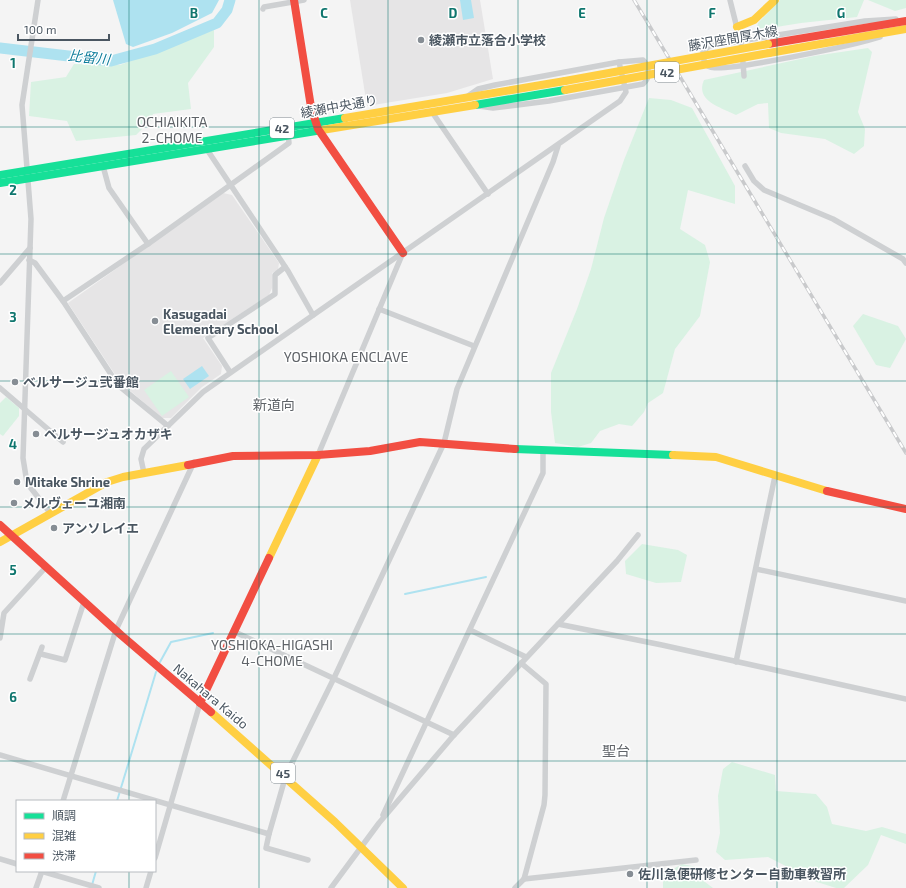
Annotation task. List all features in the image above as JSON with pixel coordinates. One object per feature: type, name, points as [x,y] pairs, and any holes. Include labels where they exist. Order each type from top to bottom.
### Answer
[{"type":"main road","points":[[737,27],[754,20],[775,0]]},
{"type":"main road","points":[[294,1],[311,108],[317,125],[403,253]]},
{"type":"main road","name":"藤沢座間厚木線","points":[[565,81],[906,20]]},
{"type":"main road","name":"藤沢座間厚木線","points":[[565,90],[906,29]]},
{"type":"main road","name":"綾瀬中央通り","points":[[0,183],[28,174],[565,81]]},
{"type":"main road","name":"綾瀬中央通り","points":[[0,176],[103,166],[288,134],[317,125],[432,112],[565,90]]},
{"type":"main road","points":[[0,542],[107,482],[194,462],[233,456],[318,455],[370,451],[406,443],[444,443],[543,451],[702,455],[716,457],[832,493],[906,509]]},
{"type":"main road","points":[[200,703],[318,455]]},
{"type":"main road","name":"Nakahara Kaido","points":[[0,525],[116,630],[286,775],[362,846],[403,888]]},
{"type":"street","points":[[38,0],[22,105],[31,214],[23,408],[23,470],[27,483],[51,514]]},
{"type":"street","points":[[263,9],[264,6],[304,0]]},
{"type":"street","points":[[730,0],[740,40],[744,65],[744,76]]},
{"type":"street","points":[[895,32],[838,47],[744,65],[713,68],[706,64],[703,59],[703,52],[709,46],[740,40],[865,21],[906,20]]},
{"type":"street","points":[[466,97],[478,89],[518,80],[639,59],[646,64],[649,78],[644,84],[549,101],[493,108],[469,105]]},
{"type":"street","points":[[144,473],[141,459],[144,449],[203,392],[558,146],[620,101],[625,96],[625,87],[619,62]]},
{"type":"street","points":[[432,112],[488,194]]},
{"type":"street","points":[[63,302],[148,244],[288,143],[288,134]]},
{"type":"street","points":[[308,860],[266,848],[286,775],[334,678],[444,443],[457,389],[553,162],[558,146]]},
{"type":"street","points":[[206,148],[229,185],[285,267],[313,315]]},
{"type":"street","points":[[103,166],[109,188],[148,244]]},
{"type":"street","points":[[745,166],[754,181],[764,190],[843,224],[903,259],[906,263]]},
{"type":"street","points":[[0,283],[30,248]]},
{"type":"street","points":[[318,455],[403,253]]},
{"type":"street","points":[[29,260],[35,263],[63,302],[118,385],[168,426]]},
{"type":"street","points":[[230,372],[208,338],[275,294],[275,275],[285,267]]},
{"type":"street","points":[[379,309],[474,346]]},
{"type":"street","points":[[0,388],[64,442]]},
{"type":"street","points":[[379,823],[543,473],[543,451]]},
{"type":"street","points":[[63,800],[116,630],[194,462]]},
{"type":"street","points":[[736,662],[775,476]]},
{"type":"street","points":[[330,888],[379,823],[454,734],[617,561],[638,536]]},
{"type":"street","points":[[0,638],[4,613],[46,567]]},
{"type":"street","points":[[756,569],[906,601]]},
{"type":"street","points":[[41,654],[65,660],[84,602]]},
{"type":"street","points":[[558,624],[906,699]]},
{"type":"street","points":[[470,630],[526,657]]},
{"type":"street","points":[[235,632],[454,734]]},
{"type":"street","points":[[30,679],[41,654],[42,646]]},
{"type":"street","points":[[515,888],[524,879],[544,800],[546,684],[521,662]]},
{"type":"street","points":[[156,855],[200,703]]},
{"type":"street","points":[[0,755],[121,789],[270,834]]},
{"type":"street","points":[[0,859],[16,864]]},
{"type":"street","points":[[524,879],[696,860]]},
{"type":"street","points":[[36,888],[41,872]]},
{"type":"street","points":[[45,872],[94,886]]},
{"type":"street","points":[[146,888],[151,872]]},
{"type":"shaded area","name":"綾瀬市立落合小学校","points":[[350,0],[480,0],[493,79],[447,93],[367,106]]},
{"type":"shaded area","name":"Kasugadai Elementary School","points":[[223,193],[232,195],[279,263],[278,270],[272,273],[272,288],[269,295],[203,338],[222,366],[221,374],[202,387],[171,418],[162,418],[120,382],[68,303]]},
{"type":"green space","points":[[780,0],[864,0],[857,17],[801,23],[764,29],[757,28],[758,23]]},
{"type":"green space","points":[[868,0],[906,0],[906,8],[895,11]]},
{"type":"green space","points":[[214,30],[214,47],[188,83],[191,109],[153,114],[151,120],[136,135],[76,141],[67,121],[29,116],[31,82],[66,77],[74,64],[120,65]]},
{"type":"green space","points":[[868,48],[872,52],[858,112],[865,129],[864,146],[854,154],[825,139],[781,133],[769,128],[768,103],[758,104],[736,115],[716,106],[706,98],[703,93],[702,87],[704,80],[814,56]]},
{"type":"green space","points":[[649,98],[671,100],[692,108],[735,186],[735,204],[688,190],[680,229],[705,245],[710,262],[700,316],[675,349],[663,393],[648,403],[644,412],[632,426],[619,424],[600,431],[591,443],[578,447],[555,443],[551,412],[551,373],[577,309],[591,269],[604,218],[624,160]]},
{"type":"green space","points":[[863,314],[898,326],[906,339],[890,368],[876,365],[853,326]]},
{"type":"green space","points":[[171,371],[189,397],[162,416],[144,390]]},
{"type":"green space","points":[[6,397],[19,408],[19,416],[3,436],[0,434],[0,403]]},
{"type":"green space","points":[[642,544],[678,550],[687,555],[681,582],[656,583],[626,574],[625,561]]},
{"type":"green space","points":[[732,762],[775,775],[776,791],[816,794],[827,807],[832,824],[866,831],[882,827],[906,834],[906,844],[881,835],[868,865],[844,888],[836,888],[817,882],[768,857],[725,860],[716,852],[720,833],[718,796],[723,769]]},
{"type":"green space","points":[[682,864],[697,867],[701,879],[713,888],[663,888],[663,875]]},
{"type":"water","points":[[113,0],[219,0],[212,13],[172,33],[133,47],[126,44]]},
{"type":"water","points":[[460,0],[471,0],[474,18],[463,20]]},
{"type":"water","points":[[202,366],[209,376],[190,389],[183,379]]},
{"type":"waterway","name":"比留川","points":[[0,48],[111,61],[155,49],[217,23],[227,10],[230,0]]},
{"type":"waterway","points":[[405,594],[486,577]]},
{"type":"waterway","points":[[160,662],[171,642],[213,633]]},
{"type":"waterway","points":[[117,800],[156,672]]},
{"type":"waterway","points":[[92,885],[96,872]]},
{"type":"railway","points":[[634,0],[906,453]]},
{"type":"traffic: fast","points":[[475,105],[565,90]]},
{"type":"traffic: fast","points":[[0,175],[345,118]]},
{"type":"traffic: fast","points":[[0,183],[322,130]]},
{"type":"traffic: fast","points":[[515,449],[673,455]]},
{"type":"traffic: slow","points":[[737,27],[754,20],[775,0]]},
{"type":"traffic: slow","points":[[769,53],[906,29]]},
{"type":"traffic: slow","points":[[565,81],[768,44]]},
{"type":"traffic: slow","points":[[565,90],[769,53]]},
{"type":"traffic: slow","points":[[345,118],[565,81]]},
{"type":"traffic: slow","points":[[322,130],[475,105]]},
{"type":"traffic: slow","points":[[269,558],[318,455]]},
{"type":"traffic: slow","points":[[673,455],[716,457],[827,491]]},
{"type":"traffic: slow","points":[[0,542],[107,482],[123,477],[188,465]]},
{"type":"traffic: slow","points":[[211,712],[335,822],[403,888]]},
{"type":"traffic: jam","points":[[294,0],[311,107],[318,129],[403,253]]},
{"type":"traffic: jam","points":[[768,44],[906,21]]},
{"type":"traffic: jam","points":[[188,465],[233,456],[318,455],[370,451],[420,442],[515,449]]},
{"type":"traffic: jam","points":[[827,491],[906,509]]},
{"type":"traffic: jam","points":[[0,525],[121,635],[211,712]]},
{"type":"traffic: jam","points":[[200,703],[269,558]]},
{"type":"place","name":"綾瀬市立落合小学校","points":[[421,40]]},
{"type":"place","name":"Kasugadai Elementary School","points":[[155,321]]},
{"type":"place","name":"ベルサージュ弐番館","points":[[15,382]]},
{"type":"place","name":"ベルサージュオカザキ","points":[[36,434]]},
{"type":"place","name":"Mitake Shrine","points":[[17,482]]},
{"type":"place","name":"メルヴェーユ湘南","points":[[14,503]]},
{"type":"place","name":"アンソレイエ","points":[[54,528]]},
{"type":"place","name":"佐川急便研修センター自動車教習所","points":[[630,874]]},
{"type":"district","name":"OCHIAIKITA 2-CHOME","points":[[172,130]]},
{"type":"district","name":"YOSHIOKA ENCLAVE","points":[[346,356]]},
{"type":"district","name":"新道向","points":[[274,404]]},
{"type":"district","name":"YOSHIOKA-HIGASHI 4-CHOME","points":[[272,652]]},
{"type":"district","name":"聖台","points":[[616,750]]}]
